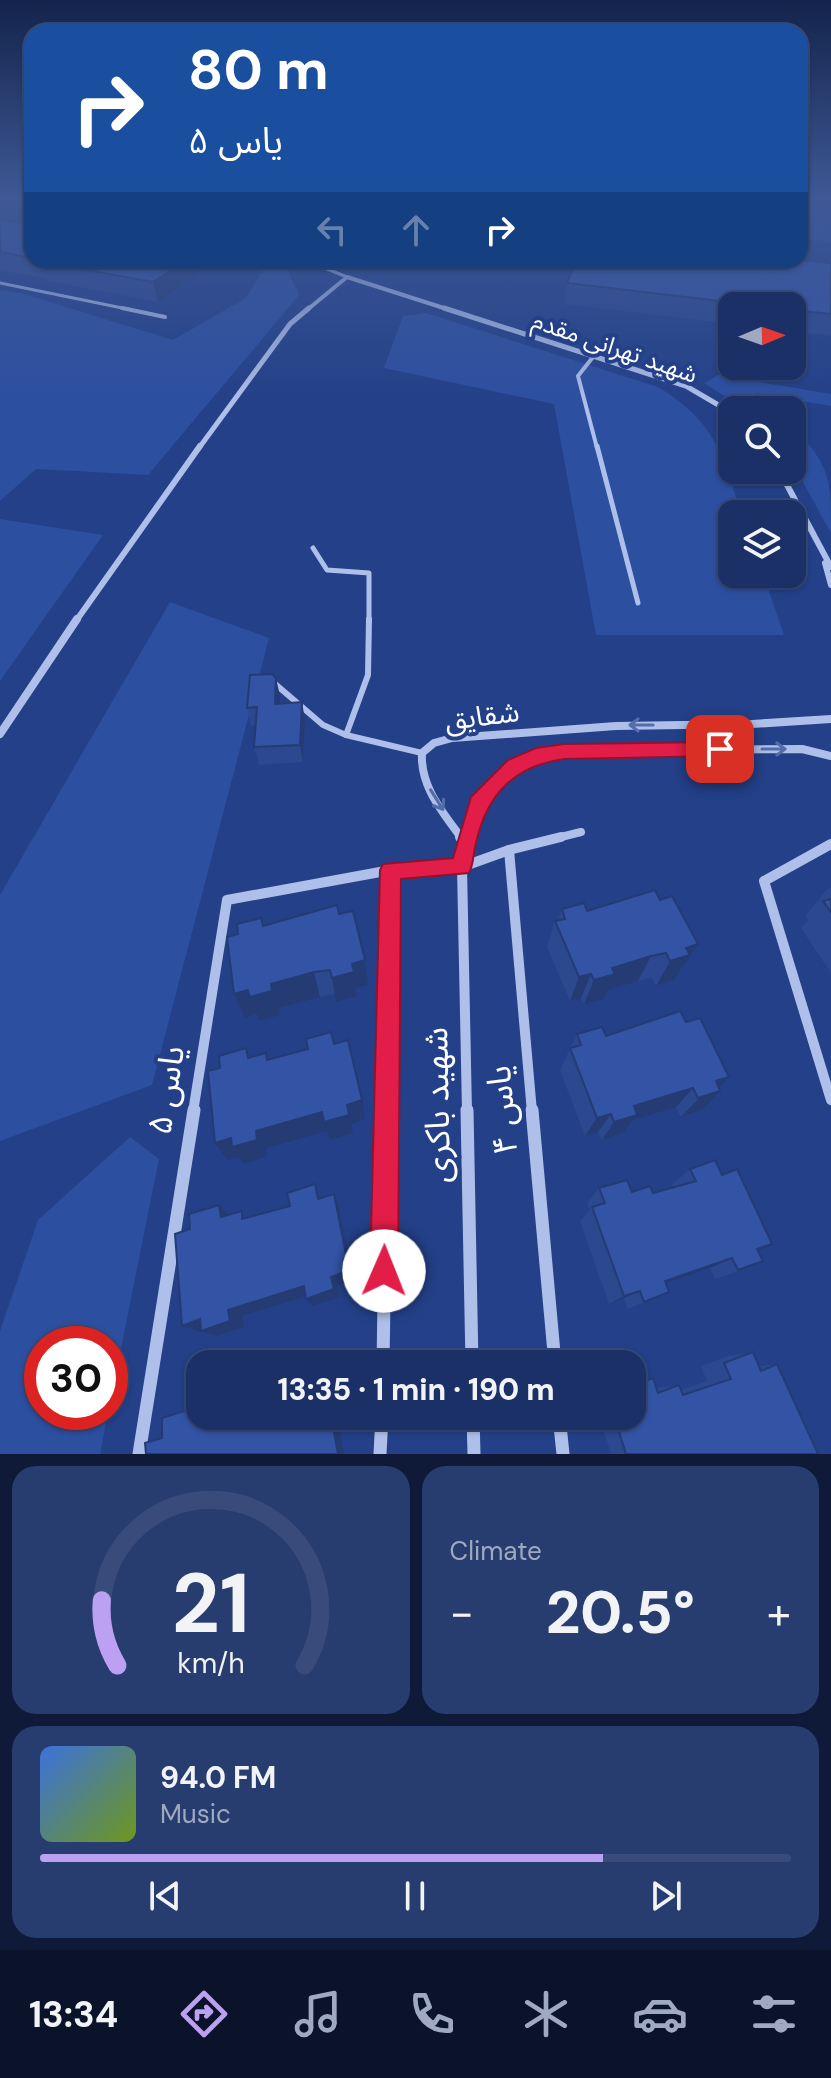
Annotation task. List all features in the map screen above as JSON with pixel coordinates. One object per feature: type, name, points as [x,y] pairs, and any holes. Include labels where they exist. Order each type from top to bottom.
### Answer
[{"type":"street","name":"شهید تهرانی مقدم","points":[[347,277],[686,386],[718,405]]},
{"type":"street","points":[[0,734],[122,553],[290,324],[347,277]]},
{"type":"street","points":[[786,484],[831,567]]},
{"type":"street","points":[[824,558],[831,585]]},
{"type":"street","name":"شقایق","points":[[465,844],[423,778],[422,753],[434,743],[452,738],[616,726],[752,724],[831,719]]},
{"type":"street","name":"شقایق","points":[[465,844],[478,803],[514,765],[536,755],[564,751],[802,749],[831,756]]},
{"type":"street","points":[[462,867],[509,850],[581,832]]},
{"type":"street","name":"شهید باکری","points":[[465,844],[462,867],[472,1350]]},
{"type":"street","points":[[831,844],[764,881],[831,1100]]},
{"type":"street","name":"یاس ۴","points":[[509,850],[554,1350]]},
{"type":"street","name":"یاس ۵","points":[[139,1454],[227,900],[391,870],[462,867]]},
{"type":"street","points":[[383,1350],[391,870]]},
{"type":"street","points":[[380,1454],[381,1430]]},
{"type":"street","points":[[473,1430],[474,1454]]},
{"type":"street","points":[[560,1430],[563,1454]]},
{"type":"lane","points":[[325,268],[347,277]]},
{"type":"lane","points":[[0,283],[165,317]]},
{"type":"lane","points":[[593,357],[578,376],[638,603]]},
{"type":"lane","points":[[313,548],[327,570],[369,573],[368,675],[346,735]]},
{"type":"lane","points":[[274,683],[323,725],[346,735],[422,753]]},
{"type":"shaded area","points":[[264,268],[287,268],[299,295],[148,475],[36,469],[0,501],[0,290],[21,293],[173,340],[246,298]]},
{"type":"shaded area","points":[[426,313],[658,387],[678,400],[693,413],[714,441],[718,449],[718,484],[731,484],[737,500],[718,500],[718,588],[768,588],[784,635],[596,635],[554,404],[384,368],[403,316]]},
{"type":"shaded area","points":[[718,375],[718,380],[748,380],[831,394],[831,406],[806,402],[806,396],[755,393],[758,396],[724,396],[704,383]]},
{"type":"shaded area","points":[[806,441],[821,463],[829,486],[831,533],[804,484]]},
{"type":"shaded area","points":[[0,519],[103,535],[0,681]]},
{"type":"shaded area","points":[[170,602],[269,638],[152,1085],[0,1141],[0,895]]},
{"type":"shaded area","points":[[130,1137],[159,1159],[126,1326],[24,1326],[24,1430],[105,1430],[100,1454],[0,1454],[0,1331],[38,1220]]},
{"type":"building","points":[[831,267],[831,314],[806,311],[806,292],[718,292],[718,301],[567,283],[574,268]]},
{"type":"building","points":[[75,268],[174,268],[153,282]]},
{"type":"building","points":[[272,674],[276,678],[275,704],[302,702],[300,745],[254,747],[257,707],[247,708],[250,675]]},
{"type":"building","points":[[655,890],[660,900],[672,896],[698,944],[686,948],[690,955],[670,961],[666,953],[612,968],[615,974],[594,980],[591,974],[579,977],[555,921],[565,919],[562,909],[584,903],[587,911]]},
{"type":"building","points":[[831,899],[831,912],[823,901]]},
{"type":"building","points":[[337,905],[339,914],[353,911],[365,960],[352,964],[354,972],[332,978],[330,970],[314,972],[271,984],[272,991],[250,997],[248,990],[234,994],[227,937],[238,934],[237,924],[261,918],[263,926]]},
{"type":"building","points":[[680,1011],[686,1022],[700,1018],[729,1077],[716,1081],[720,1091],[698,1098],[693,1088],[634,1106],[637,1115],[614,1122],[611,1114],[597,1118],[570,1048],[581,1045],[577,1034],[602,1027],[606,1036]]},
{"type":"building","points":[[331,1032],[334,1044],[348,1040],[362,1100],[347,1105],[349,1115],[324,1122],[322,1112],[256,1131],[257,1140],[232,1147],[231,1138],[215,1143],[208,1071],[220,1068],[219,1056],[246,1048],[248,1058],[266,1053],[267,1060],[308,1049],[306,1039]]},
{"type":"building","points":[[715,1160],[722,1175],[737,1169],[772,1244],[757,1249],[763,1261],[738,1270],[732,1258],[665,1281],[669,1292],[644,1302],[640,1291],[624,1296],[592,1207],[605,1203],[599,1188],[627,1180],[632,1192],[650,1186],[653,1193],[696,1181],[690,1169]]},
{"type":"building","points":[[315,1184],[318,1199],[334,1194],[349,1270],[331,1277],[334,1289],[306,1299],[304,1286],[228,1310],[230,1321],[201,1331],[200,1319],[182,1326],[175,1234],[190,1229],[189,1214],[219,1205],[221,1217],[242,1211],[242,1219],[290,1206],[287,1193]]},
{"type":"building","points":[[753,1352],[761,1371],[777,1364],[818,1454],[626,1454],[618,1430],[646,1430],[646,1381],[653,1378],[658,1393],[679,1385],[683,1395],[731,1379],[724,1363]]},
{"type":"building","points":[[186,1410],[186,1430],[334,1430],[338,1454],[146,1454],[145,1443],[162,1438],[162,1418]]},
{"type":"route","points":[[384,1271],[391,870],[462,867],[465,844],[478,803],[514,765],[536,755],[564,751],[720,749]]}]
